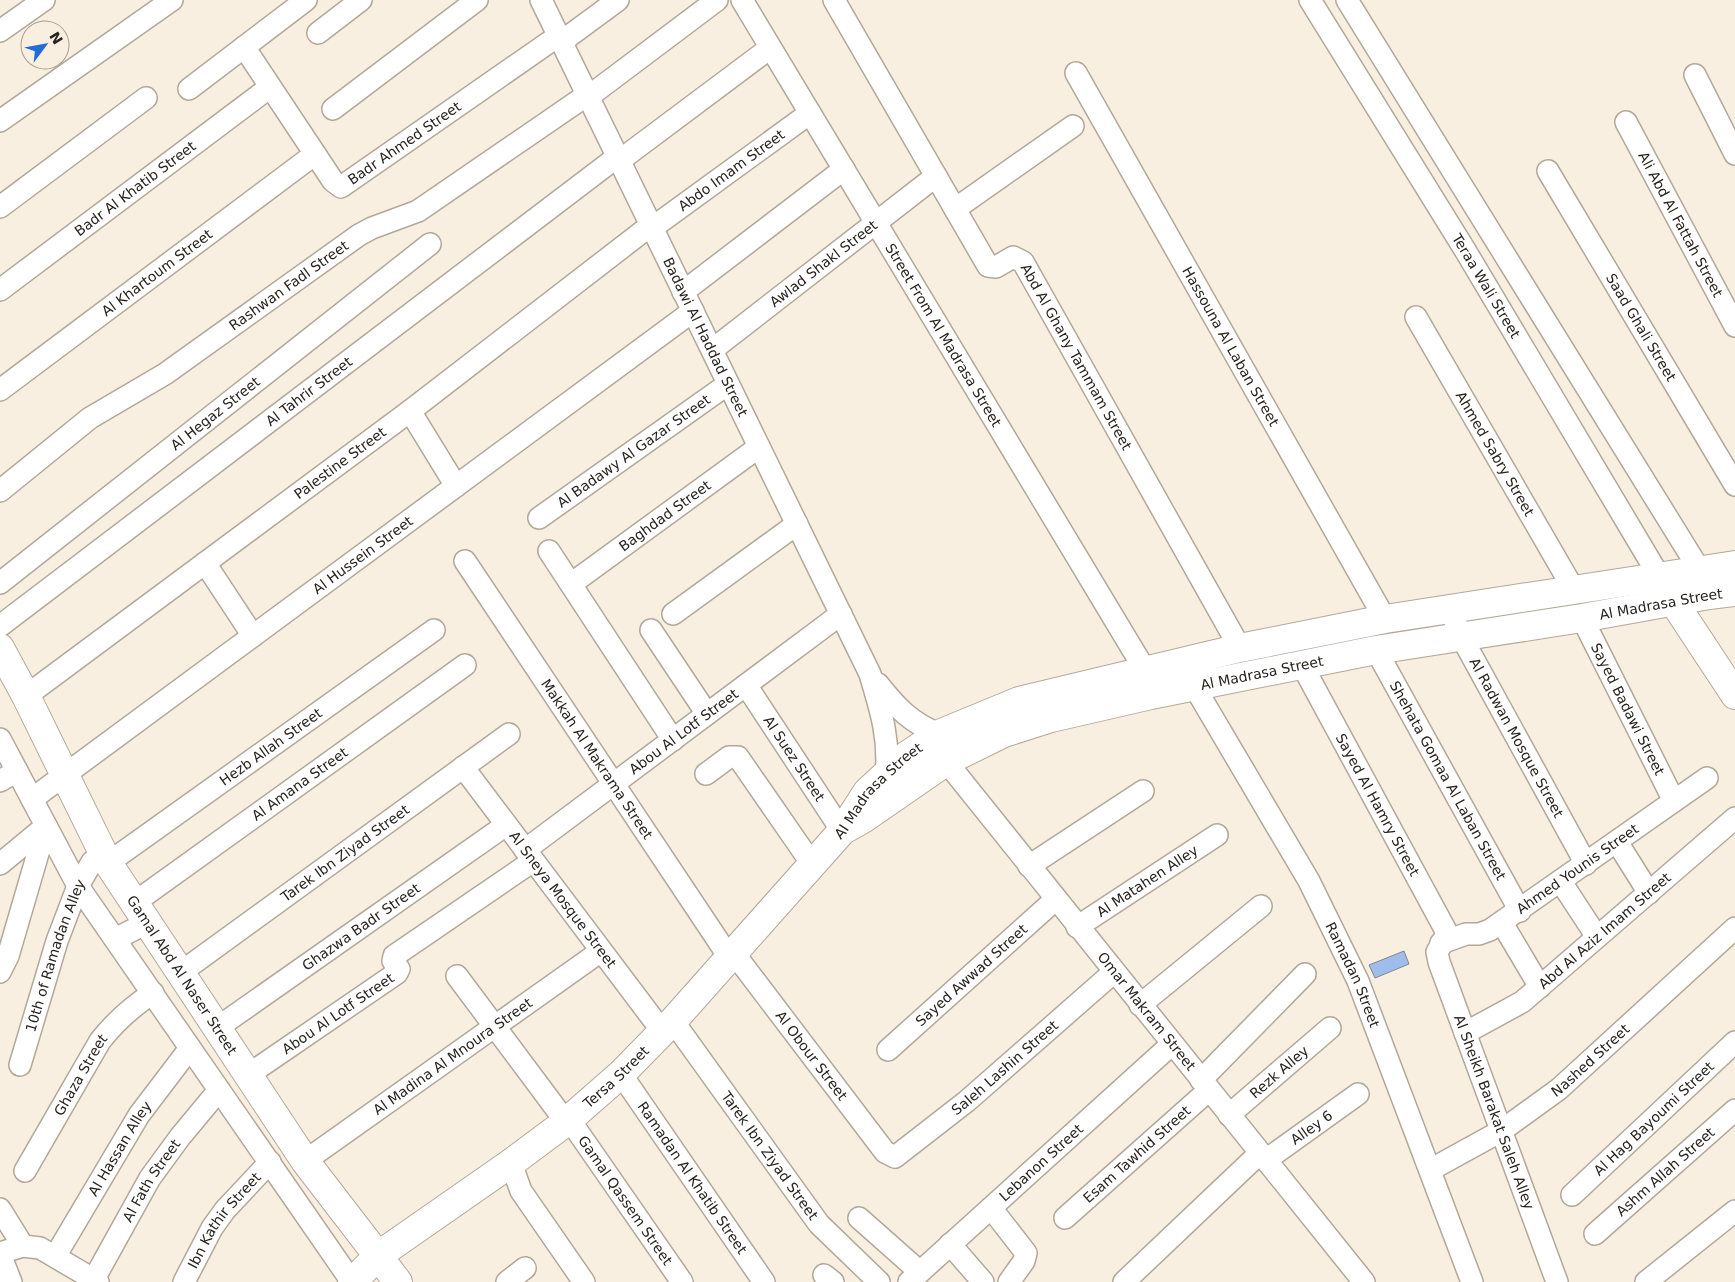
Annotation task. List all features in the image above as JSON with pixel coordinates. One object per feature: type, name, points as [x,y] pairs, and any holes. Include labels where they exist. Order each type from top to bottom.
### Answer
[{"type":"main road","name":"Al Madrasa Street","points":[[842,831],[867,792],[886,774],[933,737],[1019,701],[1240,648],[1385,618],[1699,569],[1735,566]]},
{"type":"main road","name":"Al Madrasa Street","points":[[842,831],[863,819],[947,761],[978,744],[1028,724],[1194,686],[1376,650],[1462,638],[1735,592]]},
{"type":"main road","points":[[1673,601],[1735,695]]},
{"type":"main road","name":"Gamal Abd Al Naser Street","points":[[2,658],[26,696],[106,858],[140,913],[305,1160],[398,1282]]},
{"type":"main road","name":"Tersa Street","points":[[352,1282],[379,1255],[511,1163],[567,1121],[622,1074],[668,1026],[842,831]]},
{"type":"street","points":[[0,31],[44,0]]},
{"type":"street","points":[[0,121],[172,0]]},
{"type":"street","points":[[188,89],[306,0]]},
{"type":"street","points":[[318,33],[361,0]]},
{"type":"street","points":[[333,109],[477,0]]},
{"type":"street","name":"Badawi Al Haddad Street","points":[[541,0],[870,674],[886,729],[888,751],[886,774]]},
{"type":"street","points":[[560,39],[618,0]]},
{"type":"street","name":"Rashwan Fadl Street","points":[[0,490],[90,418],[165,374],[360,235],[372,228],[418,211],[588,96],[717,0]]},
{"type":"street","name":"Street From Al Madrasa Street","points":[[742,0],[1145,670]]},
{"type":"street","name":"Abd Al Ghany Tammam Street","points":[[834,0],[988,266],[996,267],[1013,257],[1023,262],[1240,648]]},
{"type":"street","name":"Teraa Wali Street","points":[[1310,0],[1465,250],[1659,576]]},
{"type":"street","points":[[1346,0],[1699,569]]},
{"type":"street","name":"Badr Ahmed Street","points":[[244,47],[336,186],[346,185],[560,39]]},
{"type":"street","name":"Al Tahrir Street","points":[[0,626],[618,158],[770,48]]},
{"type":"street","name":"Hassouna Al Laban Street","points":[[1076,73],[1385,618]]},
{"type":"street","points":[[1695,75],[1735,154]]},
{"type":"street","name":"Badr Al Khatib Street","points":[[0,290],[270,87]]},
{"type":"street","points":[[0,207],[146,98]]},
{"type":"street","name":"Abdo Imam Street","points":[[652,226],[810,113]]},
{"type":"street","name":"Ali Abd Al Fattah Street","points":[[1626,122],[1735,326]]},
{"type":"street","points":[[955,209],[1073,126]]},
{"type":"street","name":"Al Khartoum Street","points":[[0,390],[315,154]]},
{"type":"street","points":[[683,292],[844,169]]},
{"type":"street","name":"Saad Ghali Street","points":[[1548,171],[1735,485]]},
{"type":"street","name":"Awlad Shakl Street","points":[[712,350],[936,176]]},
{"type":"street","name":"Palestine Street","points":[[26,696],[410,411],[652,226]]},
{"type":"street","name":"Al Hegaz Street","points":[[0,583],[430,244]]},
{"type":"street","name":"Al Hussein Street","points":[[32,799],[693,312]]},
{"type":"street","name":"Ahmed Sabry Street","points":[[1416,317],[1574,590]]},
{"type":"street","name":"Al Badawy Al Gazar Street","points":[[538,518],[728,384]]},
{"type":"street","points":[[410,411],[456,486]]},
{"type":"street","name":"Baghdad Street","points":[[570,584],[759,447]]},
{"type":"street","points":[[673,614],[797,524]]},
{"type":"street","points":[[549,551],[673,740]]},
{"type":"street","name":"Makkah Al Makrama Street","points":[[465,561],[731,955]]},
{"type":"street","points":[[206,563],[253,636]]},
{"type":"street","name":"Al Radwan Mosque Street","points":[[1450,609],[1462,638],[1586,864]]},
{"type":"street","name":"Abou Al Lotf Street","points":[[248,1075],[397,973],[399,969],[394,961],[394,956],[529,855],[614,784],[841,614]]},
{"type":"street","name":"Sayed Badawi Street","points":[[1582,618],[1674,801]]},
{"type":"street","name":"Hezb Allah Street","points":[[106,858],[434,630]]},
{"type":"street","points":[[650,630],[707,714]]},
{"type":"street","name":"Shehata Gomaa Al Laban Street","points":[[1376,650],[1520,911]]},
{"type":"street","name":"Al Amana Street","points":[[115,939],[140,913],[465,665]]},
{"type":"street","name":"Sayed Al Hamry Street","points":[[1302,665],[1445,929],[1446,937],[1441,944]]},
{"type":"street","name":"Badawi Al Haddad Street","points":[[870,674],[903,714],[933,737]]},
{"type":"street","name":"Al Suez Street","points":[[746,685],[842,831]]},
{"type":"street","name":"Ramadan Street","points":[[1194,686],[1308,881],[1336,934],[1378,1029],[1472,1282]]},
{"type":"street","name":"Tarek Ibn Ziyad Street","points":[[180,972],[510,734]]},
{"type":"street","name":"Omar Makram Street","points":[[933,737],[947,761],[1077,927],[1263,1157],[1355,1279]]},
{"type":"street","points":[[0,739],[9,776],[32,799],[78,886],[352,1282]]},
{"type":"street","points":[[706,774],[729,757],[738,757],[812,864]]},
{"type":"street","name":"Al Sneya Mosque Street","points":[[463,768],[601,951],[668,1026]]},
{"type":"street","name":"Ahmed Younis Street","points":[[1441,944],[1466,934],[1485,933],[1502,923],[1707,778]]},
{"type":"street","points":[[1030,866],[1143,791]]},
{"type":"street","name":"Abd Al Aziz Imam Street","points":[[1465,1033],[1522,1002],[1735,818]]},
{"type":"street","name":"Ghazwa Badr Street","points":[[217,1028],[506,824]]},
{"type":"street","points":[[0,864],[46,826]]},
{"type":"street","points":[[0,986],[4,964],[46,826]]},
{"type":"street","name":"Al Matahen Alley","points":[[1077,927],[1217,835]]},
{"type":"street","points":[[1617,842],[1649,893]]},
{"type":"street","name":"10th of Ramadan Alley","points":[[20,1065],[54,950],[78,886],[92,862],[106,858]]},
{"type":"street","points":[[1561,882],[1597,938]]},
{"type":"street","name":"Sayed Awwad Street","points":[[888,1050],[1056,899]]},
{"type":"street","points":[[1140,1004],[1261,906]]},
{"type":"street","points":[[1502,923],[1540,986]]},
{"type":"street","name":"Nashed Street","points":[[1430,1170],[1501,1131],[1559,1089],[1735,928]]},
{"type":"street","name":"Al Sheikh Barakat Saleh Alley","points":[[1441,944],[1436,952],[1439,962],[1557,1282]]},
{"type":"street","name":"Al Madina Al Mnoura Street","points":[[305,1160],[601,951]]},
{"type":"street","name":"Al Obour Street","points":[[731,955],[885,1152],[891,1156]]},
{"type":"street","name":"Saleh Lashin Street","points":[[891,1156],[898,1156],[967,1102],[1114,972]]},
{"type":"street","name":"Esam Tawhid Street","points":[[1065,1218],[1205,1085],[1305,974]]},
{"type":"street","name":"Gamal Qassem Street","points":[[457,976],[567,1121],[682,1282]]},
{"type":"street","name":"Ghaza Street","points":[[25,1171],[100,1041],[126,1012],[153,993]]},
{"type":"street","name":"Tarek Ibn Ziyad Street","points":[[668,1026],[819,1224],[879,1282]]},
{"type":"street","name":"Rezk Alley","points":[[1229,1115],[1330,1028]]},
{"type":"street","name":"Al Hag Bayoumi Street","points":[[1572,1195],[1735,1042]]},
{"type":"street","name":"Lebanon Street","points":[[913,1279],[1172,1044]]},
{"type":"street","name":"Al Hassan Alley","points":[[56,1256],[139,1115],[190,1048]]},
{"type":"street","name":"Ramadan Al Khatib Street","points":[[622,1074],[764,1282]]},
{"type":"street","name":"Al Fath Street","points":[[96,1281],[150,1178],[180,1137],[219,1090]]},
{"type":"street","name":"Alley 6","points":[[1124,1282],[1263,1157],[1358,1094]]},
{"type":"street","name":"Ashm Allah Street","points":[[1595,1234],[1735,1110]]},
{"type":"street","name":"Ibn Kathir Street","points":[[184,1282],[220,1216],[270,1162]]},
{"type":"street","points":[[511,1163],[521,1191],[584,1282]]},
{"type":"street","points":[[991,1208],[1026,1253],[1024,1261],[1009,1282]]},
{"type":"street","points":[[0,1210],[23,1246]]},
{"type":"street","points":[[1646,1282],[1735,1211]]},
{"type":"street","points":[[859,1218],[913,1279]]},
{"type":"street","points":[[950,1244],[983,1282]]},
{"type":"street","points":[[11,1282],[0,1253],[23,1246],[40,1248],[96,1281]]},
{"type":"street","points":[[507,1282],[525,1268]]},
{"type":"building","points":[[1404,951],[1409,964],[1375,978],[1369,965]]}]
